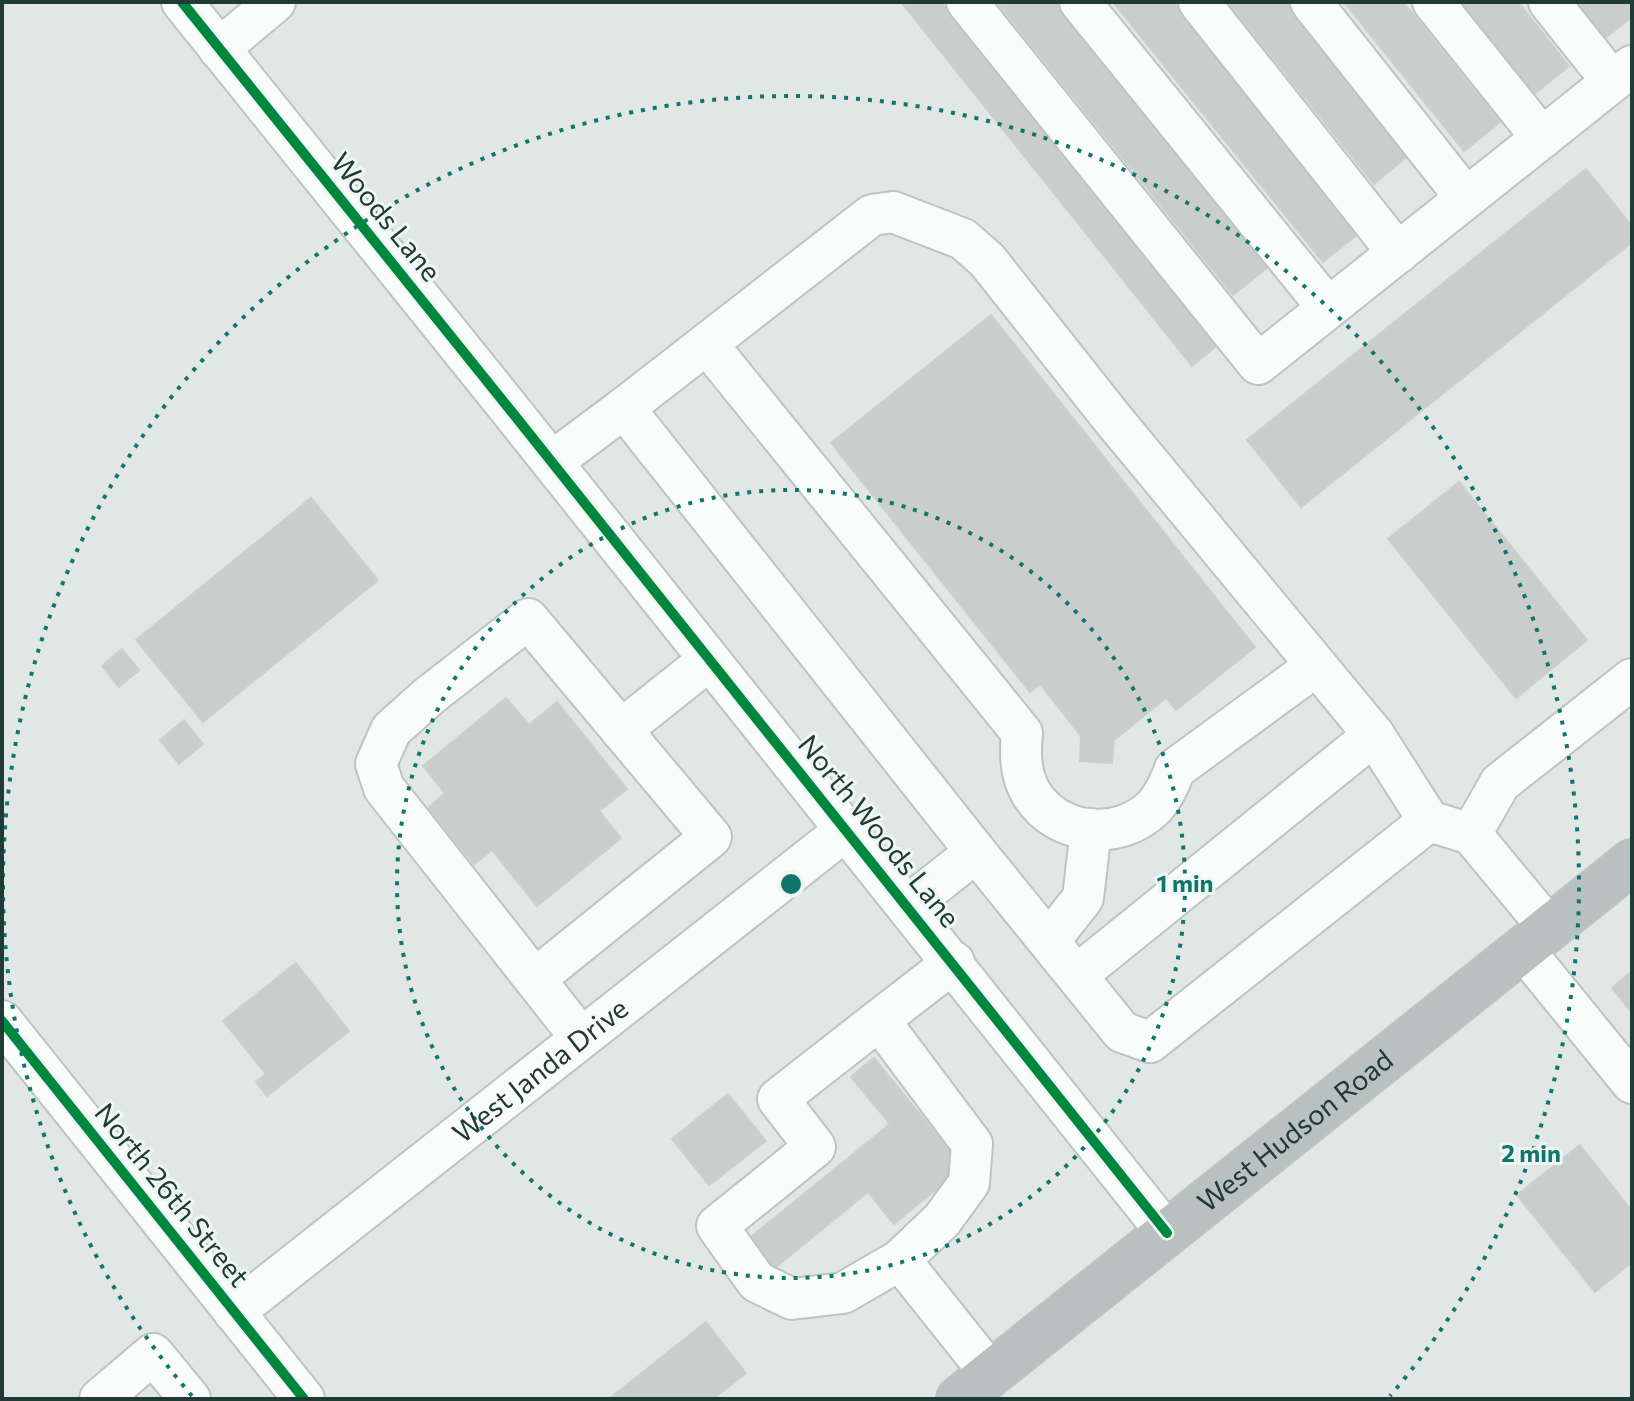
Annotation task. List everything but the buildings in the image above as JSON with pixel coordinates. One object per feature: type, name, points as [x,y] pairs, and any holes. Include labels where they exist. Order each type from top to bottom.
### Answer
[{"type":"highway","name":"West Hudson Road","points":[[975,1386],[1632,862]]},
{"type":"street","name":"Woods Lane","points":[[182,2],[553,461]]},
{"type":"street","points":[[219,49],[275,2]]},
{"type":"street","points":[[967,2],[1258,364],[1622,74],[1549,2]]},
{"type":"street","points":[[1080,2],[1328,308]]},
{"type":"street","points":[[1199,2],[1398,253]]},
{"type":"street","points":[[1311,2],[1466,198]]},
{"type":"street","points":[[1433,2],[1542,138]]},
{"type":"street","points":[[553,461],[872,215],[893,212],[963,239],[987,260],[1112,418],[1374,735],[1429,821],[1471,834],[1632,1083]]},
{"type":"street","points":[[707,344],[1022,733],[1020,754],[1023,774],[1038,801],[1061,821],[1091,829],[1121,827],[1140,819],[1156,806],[1175,769],[1316,666]]},
{"type":"street","points":[[624,408],[1122,1032],[1150,1042],[1429,821]]},
{"type":"street","name":"North Woods Lane","points":[[553,461],[1167,1233]]},
{"type":"street","points":[[536,978],[711,837],[528,619],[429,696],[391,730],[376,764],[384,788],[581,1038]]},
{"type":"street","points":[[621,730],[709,660]]},
{"type":"street","points":[[1471,834],[1500,783],[1632,679]]},
{"type":"street","points":[[1077,975],[1374,735]]},
{"type":"street","name":"West Janda Drive","points":[[234,1312],[847,829]]},
{"type":"street","points":[[1049,941],[1083,898],[1091,829]]},
{"type":"street","points":[[909,905],[976,852]]},
{"type":"street","points":[[879,1020],[972,1144],[969,1183],[942,1220],[900,1260],[843,1293],[792,1299],[757,1282],[717,1226],[815,1147],[778,1099],[879,1020],[954,962]]},
{"type":"street","name":"North 26th Street","points":[[2,1021],[304,1399]]},
{"type":"street","points":[[900,1260],[975,1386]]},
{"type":"street","points":[[100,1399],[153,1354],[190,1399]]},
{"type":"cycle path","points":[[182,2],[1167,1233]]},
{"type":"cycle path","points":[[2,1021],[304,1399]]}]
